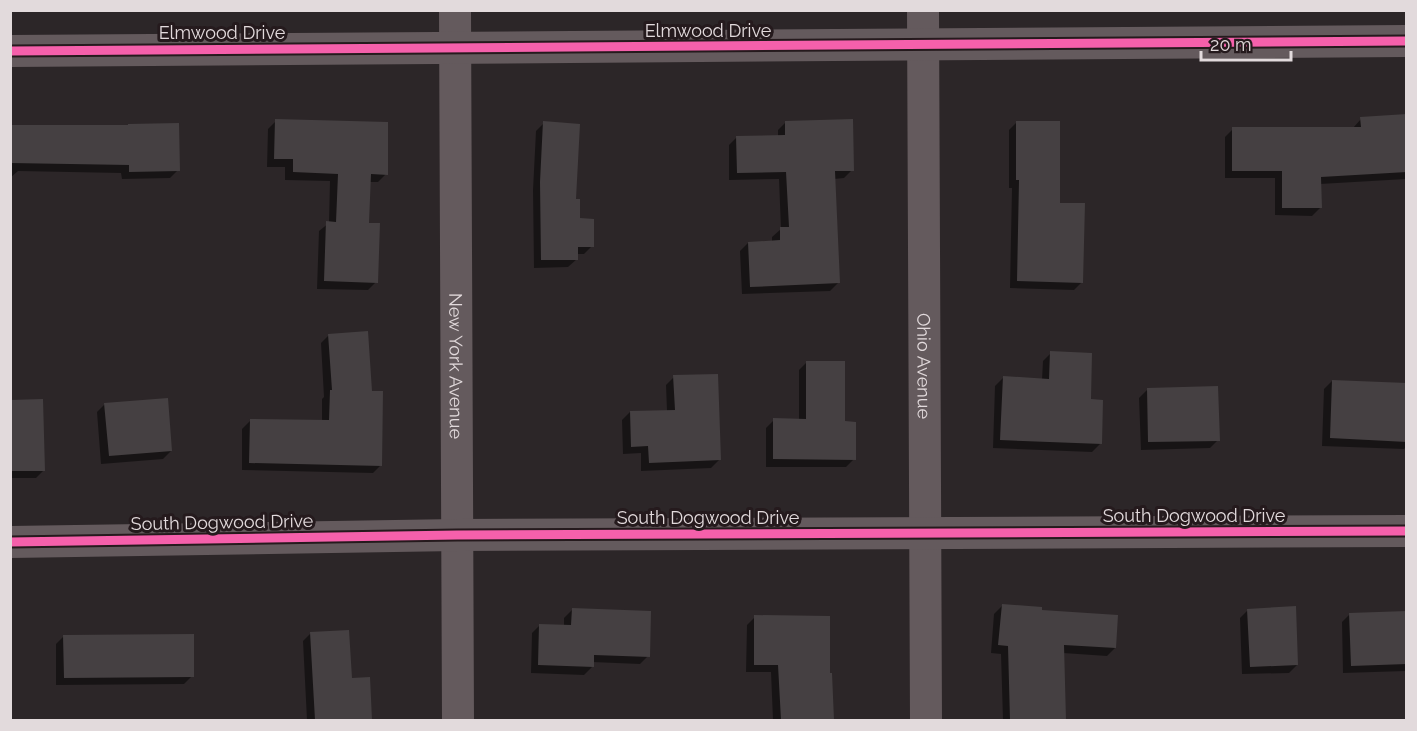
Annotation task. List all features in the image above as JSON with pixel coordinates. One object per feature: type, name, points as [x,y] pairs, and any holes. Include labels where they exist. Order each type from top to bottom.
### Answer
[{"type":"street","name":"New York Avenue","points":[[455,10],[458,720]]},
{"type":"street","name":"Ohio Avenue","points":[[923,10],[926,720]]},
{"type":"street","name":"Elmwood Drive","points":[[10,51],[1407,41]]},
{"type":"street","name":"South Dogwood Drive","points":[[10,542],[457,535],[1407,531]]},
{"type":"building","points":[[1407,114],[1407,172],[1321,177],[1322,208],[1282,208],[1282,171],[1232,171],[1232,127],[1361,127],[1360,117]]},
{"type":"building","points":[[275,119],[388,122],[388,175],[371,174],[369,223],[380,223],[378,283],[324,281],[326,221],[336,222],[338,174],[293,172],[293,159],[274,159]]},
{"type":"building","points":[[853,119],[854,171],[835,171],[840,283],[750,287],[748,242],[780,240],[780,227],[789,227],[786,172],[737,173],[736,136],[785,135],[785,121]]},
{"type":"building","points":[[543,121],[580,124],[576,199],[580,199],[580,218],[594,219],[594,247],[578,247],[578,260],[541,260],[540,182]]},
{"type":"building","points":[[1016,121],[1060,121],[1060,203],[1085,203],[1083,283],[1017,281],[1019,180],[1016,180]]},
{"type":"building","points":[[179,123],[180,171],[129,172],[129,165],[10,163],[10,125]]},
{"type":"building","points":[[368,331],[372,391],[383,391],[382,466],[249,463],[250,419],[329,420],[330,390],[332,390],[328,334]]},
{"type":"building","points":[[1050,351],[1092,353],[1091,399],[1103,400],[1102,444],[1000,440],[1003,376],[1049,379]]},
{"type":"building","points":[[806,361],[845,361],[845,421],[856,422],[856,460],[773,459],[773,418],[806,419]]},
{"type":"building","points":[[718,374],[721,460],[649,463],[648,446],[631,447],[630,411],[675,410],[673,375]]},
{"type":"building","points":[[1332,380],[1407,383],[1407,442],[1330,438]]},
{"type":"building","points":[[1218,386],[1220,441],[1148,442],[1147,388]]},
{"type":"building","points":[[168,398],[172,451],[109,456],[104,403]]},
{"type":"building","points":[[43,399],[45,471],[10,471],[10,400]]},
{"type":"building","points":[[1002,604],[1042,607],[1042,610],[1118,615],[1116,648],[1064,645],[1066,720],[1010,720],[1008,646],[998,645]]},
{"type":"building","points":[[1296,606],[1298,665],[1250,667],[1247,609]]},
{"type":"building","points":[[572,608],[651,611],[650,657],[594,655],[594,667],[538,665],[539,624],[571,625]]},
{"type":"building","points":[[1407,611],[1407,664],[1351,666],[1349,613]]},
{"type":"building","points":[[754,615],[830,616],[830,673],[832,673],[834,720],[781,720],[778,665],[754,665]]},
{"type":"building","points":[[349,630],[352,678],[370,677],[372,720],[315,720],[310,632]]},
{"type":"building","points":[[194,634],[194,677],[64,678],[63,635]]},
{"type":"cycle path","points":[[10,51],[1406,41]]},
{"type":"cycle path","points":[[10,542],[457,535],[1406,531]]}]
